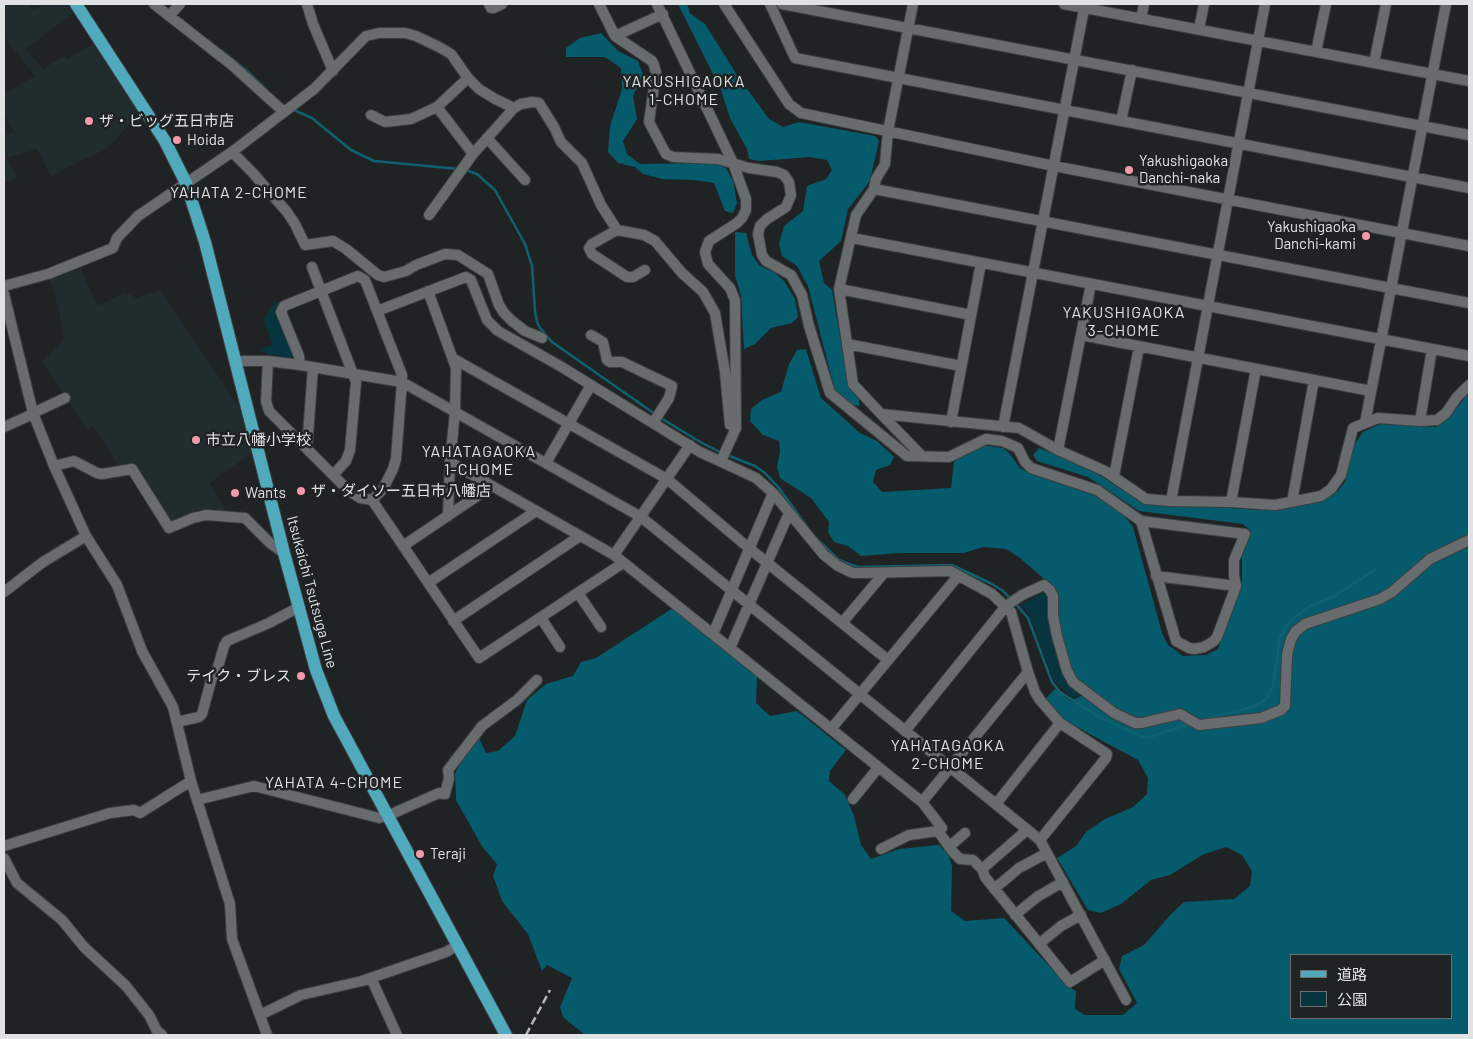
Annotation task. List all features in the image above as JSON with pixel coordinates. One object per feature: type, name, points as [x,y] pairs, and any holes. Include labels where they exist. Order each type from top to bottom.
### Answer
[{"type":"main road","name":"Itsukaichi Tsutsuga Line","points":[[76,4],[165,141],[186,182],[205,242],[284,553],[316,670],[334,716],[506,1035]]},
{"type":"street","points":[[154,4],[173,11],[232,65],[288,110]]},
{"type":"street","points":[[306,4],[333,71]]},
{"type":"street","points":[[489,4],[491,8],[502,4]]},
{"type":"street","points":[[599,4],[615,36],[652,61],[654,65],[656,73],[649,122],[666,154],[673,158],[718,159],[749,168],[777,172],[789,182],[791,195],[788,203],[783,210],[762,223],[758,236],[763,257],[769,263],[791,275],[802,295],[809,326],[830,393],[907,456],[949,457],[986,439],[1002,441],[1018,448],[1025,462],[1032,468],[1097,490],[1141,521],[1245,534],[1234,560],[1233,569],[1236,586],[1217,637],[1204,647],[1189,648],[1176,641],[1141,521]]},
{"type":"street","points":[[658,4],[733,163],[746,199],[746,210],[742,218],[709,241],[704,252],[708,264],[730,288],[735,300],[736,428],[723,456]]},
{"type":"street","points":[[724,4],[789,104],[801,113],[1054,166],[1469,246]]},
{"type":"street","points":[[770,4],[795,58],[1469,188]]},
{"type":"street","points":[[782,4],[1469,135]]},
{"type":"street","points":[[913,4],[888,132],[885,164],[876,179],[874,189],[858,211],[839,289],[853,384],[922,456]]},
{"type":"street","points":[[1064,4],[1085,6],[1141,19],[1469,81]]},
{"type":"street","points":[[1141,19],[1144,4]]},
{"type":"street","points":[[1199,30],[1204,4]]},
{"type":"street","points":[[1170,502],[1265,4]]},
{"type":"street","points":[[1316,52],[1326,4]]},
{"type":"street","points":[[1374,63],[1386,4]]},
{"type":"street","points":[[1365,423],[1446,4]]},
{"type":"street","points":[[1003,427],[1085,6]]},
{"type":"street","points":[[615,36],[662,14]]},
{"type":"street","points":[[4,286],[48,274],[113,248],[120,234],[138,216],[232,152],[288,110],[333,71],[366,36],[400,32],[416,36],[451,54],[468,78],[489,96],[514,108]]},
{"type":"street","points":[[1121,121],[1132,70]]},
{"type":"street","points":[[371,116],[382,121],[397,122],[411,119],[437,107],[468,78]]},
{"type":"street","points":[[429,215],[473,154],[487,138],[514,108],[528,102],[539,103],[554,126],[561,142],[582,163],[601,206],[617,230]]},
{"type":"street","points":[[437,107],[473,154]]},
{"type":"street","points":[[487,138],[525,180]]},
{"type":"street","points":[[232,152],[287,212],[305,245],[333,241],[381,277],[388,277],[406,271],[416,265],[445,254],[458,255],[488,274],[499,304],[512,321],[525,331],[542,338]]},
{"type":"street","points":[[874,189],[1469,303]]},
{"type":"street","points":[[645,270],[633,277],[627,277],[590,252],[589,248],[592,244],[617,230],[650,237],[682,273],[703,292],[715,313],[725,372],[732,436]]},
{"type":"street","points":[[852,238],[1469,356]]},
{"type":"street","points":[[951,422],[981,263]]},
{"type":"street","points":[[312,267],[356,382],[350,450],[343,466],[333,475]]},
{"type":"street","points":[[300,365],[281,312],[284,306],[358,276],[363,271],[377,281],[384,281],[388,277]]},
{"type":"street","points":[[358,276],[365,280],[402,375],[396,459],[383,489],[372,500]]},
{"type":"street","points":[[377,311],[466,277],[471,280],[487,320],[504,336],[591,385],[656,418],[690,445],[723,456],[756,478],[773,493],[824,555],[838,566],[853,573],[950,571],[992,594],[1011,612],[1028,672],[1040,700],[1060,723],[1107,754],[1106,758],[1040,840]]},
{"type":"street","points":[[1058,450],[1091,284]]},
{"type":"street","points":[[839,289],[972,315]]},
{"type":"street","points":[[428,291],[454,359],[456,377],[448,516]]},
{"type":"street","points":[[4,294],[33,413],[54,466],[86,536],[117,585],[142,651],[170,701],[191,781],[230,904],[232,939],[267,1035]]},
{"type":"street","points":[[590,335],[603,342],[606,360],[622,362],[672,386],[669,398],[656,418]]},
{"type":"street","points":[[1081,335],[1371,391]]},
{"type":"street","points":[[847,344],[962,366]]},
{"type":"street","points":[[1114,476],[1138,347]]},
{"type":"street","points":[[1420,421],[1432,350]]},
{"type":"street","points":[[454,359],[667,479],[888,660]]},
{"type":"street","points":[[235,361],[268,361],[300,365],[402,382],[641,517],[1040,840],[1126,1000]]},
{"type":"street","points":[[268,361],[267,406],[274,417],[354,495],[372,500],[479,658],[623,563]]},
{"type":"street","points":[[306,449],[313,367]]},
{"type":"street","points":[[1231,502],[1256,369]]},
{"type":"street","points":[[1292,502],[1314,380]]},
{"type":"street","points":[[546,463],[591,385]]},
{"type":"street","points":[[881,414],[1019,428],[1058,450],[1114,476],[1146,499],[1170,502],[1231,502],[1275,506],[1321,496],[1335,485],[1341,475],[1353,428],[1378,418],[1420,421],[1437,420],[1442,418],[1457,397],[1469,385]]},
{"type":"street","points":[[4,427],[65,398]]},
{"type":"street","points":[[614,555],[690,445]]},
{"type":"street","points":[[54,466],[74,461],[102,474],[132,469],[170,528],[193,518],[206,515],[245,518],[270,543],[284,553]]},
{"type":"street","points":[[450,462],[614,555],[922,802],[942,828],[938,831],[909,835],[881,849]]},
{"type":"street","points":[[403,546],[492,486]]},
{"type":"street","points":[[713,634],[730,590],[773,493]]},
{"type":"street","points":[[428,583],[536,511]]},
{"type":"street","points":[[730,648],[789,513]]},
{"type":"street","points":[[4,592],[43,562],[86,536]]},
{"type":"street","points":[[453,621],[580,536]]},
{"type":"street","points":[[905,731],[1006,606],[1022,595],[1044,585],[1053,596],[1053,616],[1067,670],[1074,682],[1114,713],[1135,723],[1180,714],[1199,725],[1261,718],[1281,710],[1285,706],[1287,654],[1291,639],[1296,631],[1305,624],[1380,599],[1392,592],[1430,559],[1469,540]]},
{"type":"street","points":[[842,623],[884,573]]},
{"type":"street","points":[[831,729],[958,576]]},
{"type":"street","points":[[1156,576],[1236,586]]},
{"type":"street","points":[[578,592],[601,627]]},
{"type":"street","points":[[176,722],[199,717],[202,714],[211,680],[218,667],[227,641],[269,623],[299,607]]},
{"type":"street","points":[[540,618],[560,647]]},
{"type":"street","points":[[922,802],[1028,672]]},
{"type":"street","points":[[197,800],[254,786],[378,818],[387,816],[439,793],[445,794],[448,770],[482,726],[517,700],[537,680]]},
{"type":"street","points":[[996,804],[1060,723]]},
{"type":"street","points":[[853,799],[878,768]]},
{"type":"street","points":[[4,846],[110,813],[134,810],[140,813],[191,781]]},
{"type":"street","points":[[982,869],[1027,830]]},
{"type":"street","points":[[938,831],[959,858],[973,860],[982,869],[985,878],[1070,982],[1104,960]]},
{"type":"street","points":[[949,847],[965,834]]},
{"type":"street","points":[[994,889],[1019,868],[1046,853]]},
{"type":"street","points":[[4,858],[17,883],[62,920],[84,946],[126,986],[149,1015],[157,1031],[162,1035]]},
{"type":"street","points":[[1015,915],[1037,897],[1063,882]]},
{"type":"street","points":[[1039,944],[1061,926],[1081,915]]},
{"type":"street","points":[[260,1015],[301,995],[371,978],[446,952],[458,945]]},
{"type":"street","points":[[371,978],[397,1035]]},
{"type":"shaded area","points":[[4,4],[28,4],[34,10],[45,4],[67,4],[73,13],[26,49],[43,69],[64,56],[67,59],[93,44],[139,113],[111,145],[51,176],[37,149],[7,158],[16,176],[15,179],[4,184],[4,136],[14,131],[4,115],[4,94],[35,76],[4,37]]},
{"type":"shaded area","points":[[678,4],[687,4],[690,13],[705,24],[737,75],[769,119],[783,127],[799,122],[875,136],[879,141],[870,181],[848,209],[841,241],[819,261],[824,283],[832,290],[848,384],[859,394],[859,406],[852,405],[835,391],[808,286],[797,266],[782,256],[779,244],[784,226],[803,211],[807,186],[826,179],[832,170],[827,160],[810,157],[759,161],[749,159],[747,149],[730,118],[721,90]]},
{"type":"shaded area","points":[[601,33],[618,51],[638,61],[643,75],[633,96],[637,119],[623,141],[627,154],[640,164],[716,163],[726,168],[733,181],[737,203],[733,213],[725,211],[714,183],[662,179],[643,174],[635,167],[618,163],[608,152],[610,126],[622,89],[621,68],[605,57],[566,57],[566,48],[580,38]]},
{"type":"shaded area","points":[[735,232],[746,233],[752,255],[760,266],[774,272],[784,281],[795,299],[798,317],[792,323],[771,328],[755,344],[744,349],[741,296],[735,275]]},
{"type":"shaded area","points":[[79,265],[98,306],[125,292],[136,298],[160,290],[244,414],[253,452],[209,483],[213,487],[227,515],[171,525],[133,465],[120,468],[93,426],[87,430],[42,362],[65,339],[49,277]]},
{"type":"shaded area","points":[[806,349],[821,398],[860,433],[877,441],[894,457],[890,465],[876,470],[873,482],[882,492],[951,488],[954,462],[968,451],[981,445],[1003,448],[1020,468],[1031,474],[1090,493],[1123,514],[1133,527],[1162,633],[1168,645],[1183,656],[1206,655],[1218,649],[1242,580],[1242,556],[1251,531],[1243,524],[1139,511],[1088,477],[1037,461],[1033,455],[1039,448],[1087,467],[1145,503],[1262,510],[1286,509],[1321,501],[1338,491],[1345,482],[1353,447],[1363,432],[1380,424],[1436,427],[1449,417],[1469,393],[1469,1035],[585,1035],[563,1017],[560,1007],[572,978],[547,965],[542,971],[528,934],[502,901],[493,876],[497,864],[483,848],[456,800],[455,774],[467,749],[479,738],[486,753],[498,751],[515,736],[527,700],[546,684],[573,676],[581,662],[596,658],[673,608],[757,676],[756,703],[770,716],[797,711],[846,750],[830,771],[829,781],[845,795],[854,816],[861,845],[871,859],[899,849],[939,845],[948,854],[952,866],[951,911],[965,921],[1004,918],[1069,987],[1076,991],[1075,1009],[1085,1015],[1123,1015],[1137,1003],[1119,969],[1122,956],[1144,945],[1184,902],[1234,899],[1250,886],[1252,871],[1242,855],[1226,847],[1202,855],[1170,875],[1151,880],[1121,904],[1101,913],[1088,910],[1057,858],[1076,846],[1086,832],[1105,819],[1133,807],[1147,794],[1148,778],[1138,760],[1060,718],[1045,699],[1055,689],[1070,701],[1085,694],[1069,667],[1059,630],[1051,585],[1020,558],[1006,549],[983,547],[964,553],[899,553],[861,556],[848,546],[834,542],[828,532],[829,522],[811,498],[780,478],[777,467],[780,451],[779,441],[763,435],[750,421],[751,409],[762,400],[781,392],[789,364],[797,350]]},
{"type":"green space","points":[[276,301],[281,304],[295,357],[293,358],[268,354],[260,350],[272,345],[264,319]]},
{"type":"green space","points":[[1045,591],[1084,694],[1073,698],[1054,681],[1029,615],[1021,605]]},
{"type":"waterway","points":[[221,50],[266,89]]},
{"type":"waterway","points":[[294,110],[312,118],[351,150],[374,161],[459,169]]},
{"type":"waterway","points":[[465,170],[477,174],[495,190],[525,244],[532,266],[535,311],[540,328],[552,342],[655,414]]},
{"type":"waterway","points":[[659,417],[722,453]]},
{"type":"waterway","points":[[727,455],[755,466],[765,473],[779,488],[808,528]]},
{"type":"waterway","points":[[816,538],[839,560],[858,567],[952,565],[990,583],[1002,590],[1011,599]]},
{"type":"waterway","points":[[1206,719],[1248,708],[1261,703],[1267,698],[1273,686],[1280,637],[1290,621],[1310,606],[1333,597],[1376,569]]},
{"type":"waterway","points":[[1015,603],[1028,618],[1052,682],[1059,691],[1069,698],[1096,715],[1147,738],[1189,724]]},
{"type":"railway","points":[[526,1035],[550,990]]},
{"type":"place","name":"ザ・ビッグ五日市店","points":[[89,121]]},
{"type":"place","name":"Hoida","points":[[177,140]]},
{"type":"place","name":"Yakushigaoka Danchi-naka","points":[[1129,170]]},
{"type":"place","name":"Yakushigaoka Danchi-kami","points":[[1366,236]]},
{"type":"place","name":"市立八幡小学校","points":[[196,440]]},
{"type":"place","name":"ザ・ダイソー五日市八幡店","points":[[301,491]]},
{"type":"place","name":"Wants","points":[[235,493]]},
{"type":"place","name":"テイク・ブレス","points":[[301,676]]},
{"type":"place","name":"Teraji","points":[[420,854]]},
{"type":"district","name":"YAKUSHIGAOKA 1-CHOME","points":[[684,91]]},
{"type":"district","name":"YAHATA 2-CHOME","points":[[239,193]]},
{"type":"district","name":"YAKUSHIGAOKA 3-CHOME","points":[[1124,322]]},
{"type":"district","name":"YAHATAGAOKA 1-CHOME","points":[[479,461]]},
{"type":"district","name":"YAHATAGAOKA 2-CHOME","points":[[948,755]]},
{"type":"district","name":"YAHATA 4-CHOME","points":[[334,783]]}]
